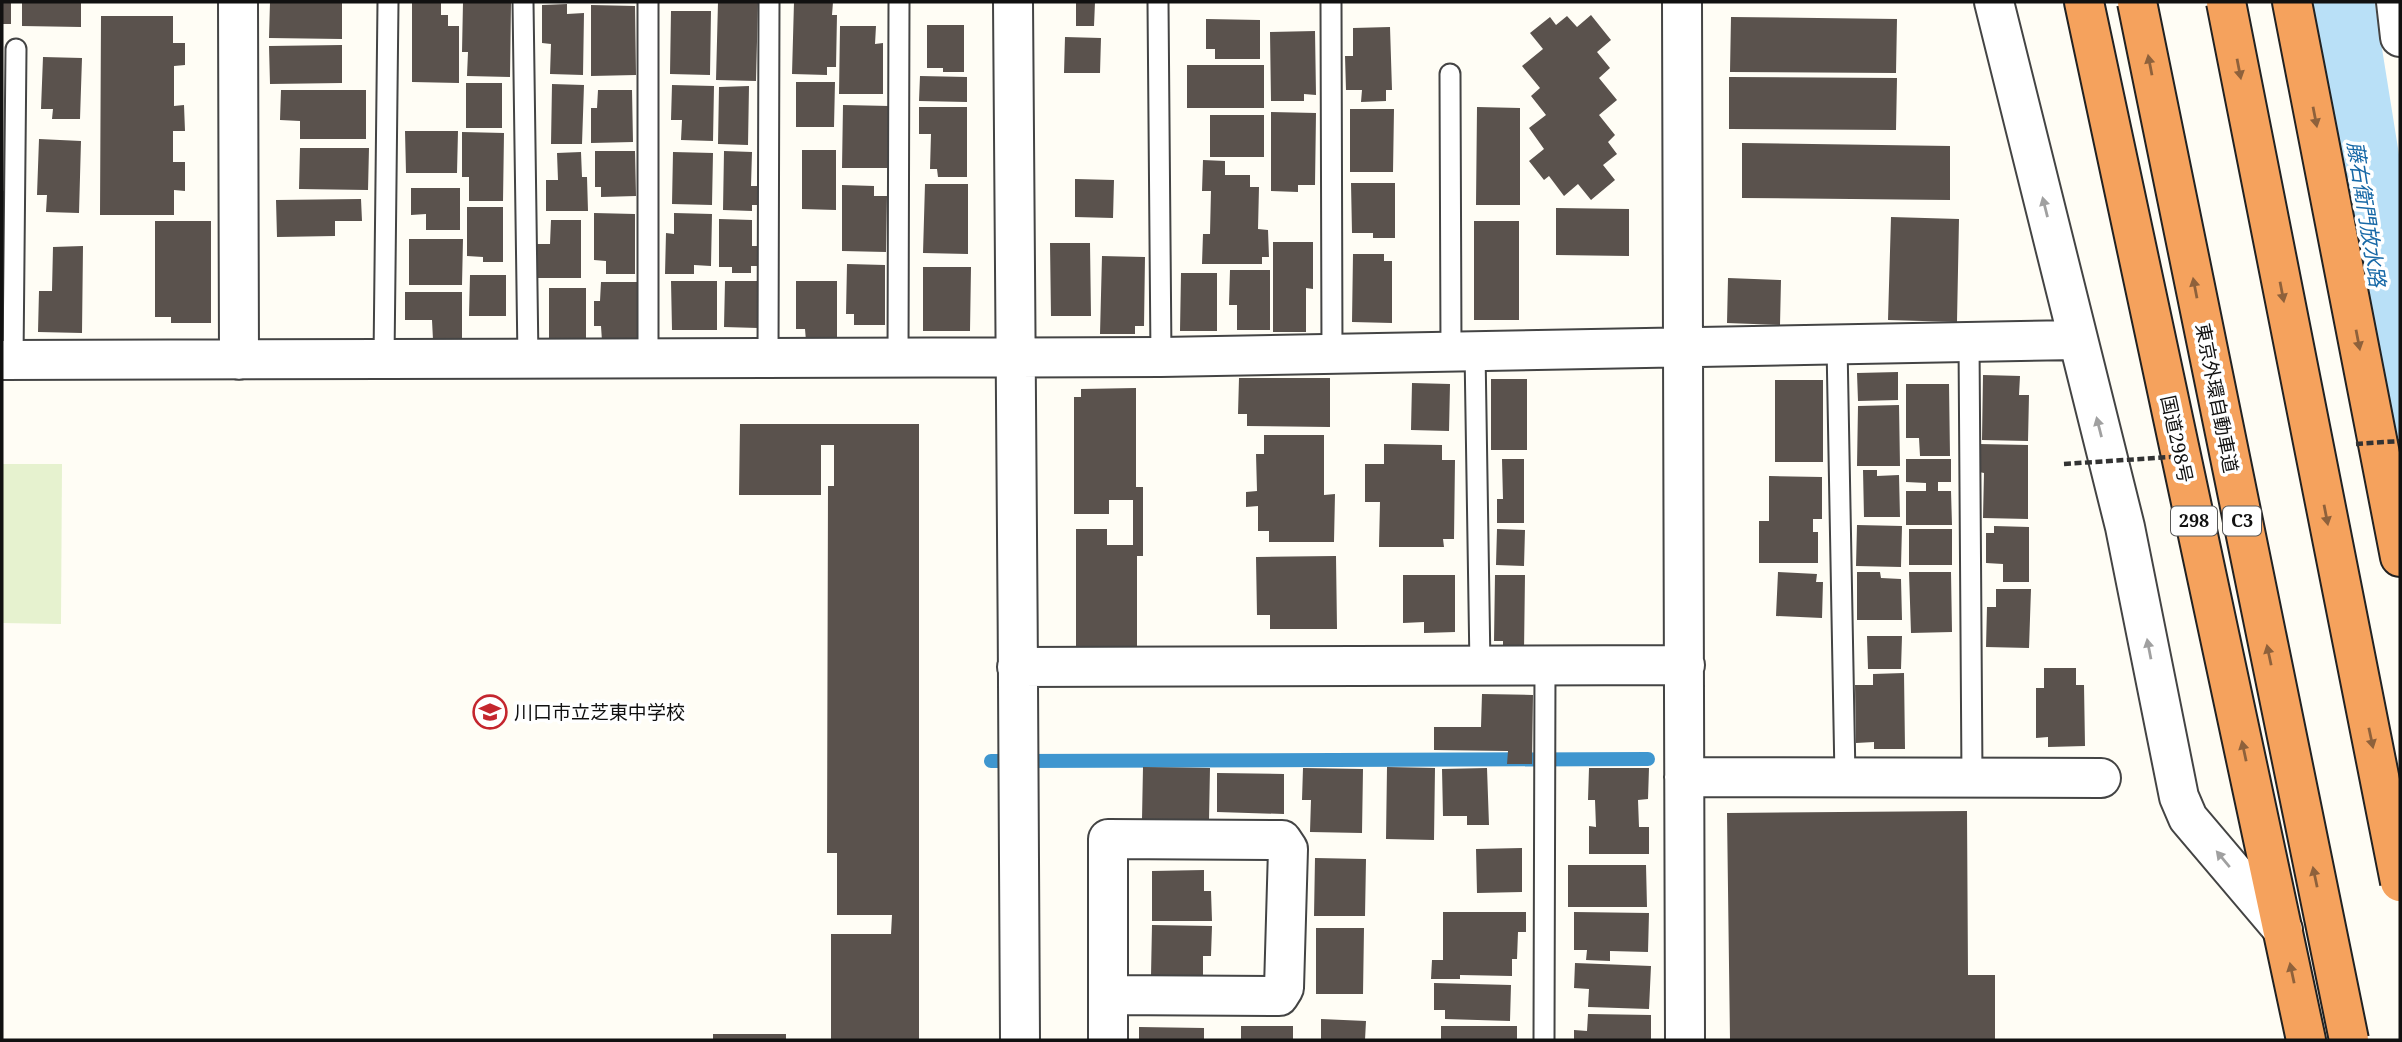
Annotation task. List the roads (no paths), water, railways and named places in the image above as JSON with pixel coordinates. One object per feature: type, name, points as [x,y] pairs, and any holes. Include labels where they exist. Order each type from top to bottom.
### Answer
[{"type":"highway","points":[[2064,2],[2154,335]]},
{"type":"highway","name":"国道298号","points":[[2084,2],[2306,1040]]},
{"type":"highway","name":"東京外環自動車道","points":[[2137,2],[2348,1040]]},
{"type":"highway","points":[[2226,2],[2400,882]]},
{"type":"highway","points":[[2292,2],[2400,557]]},
{"type":"street","points":[[238,2],[239,360]]},
{"type":"street","points":[[1013,2],[1018,358],[1020,1040]]},
{"type":"street","points":[[1682,2],[1685,1040]]},
{"type":"street","points":[[1994,2],[2125,527],[2179,797],[2188,818],[2283,930]]},
{"type":"street","points":[[2396,2],[2400,37]]},
{"type":"street","points":[[7,360],[1161,357],[2077,340]]},
{"type":"street","points":[[1017,667],[1685,665]]},
{"type":"street","points":[[1684,777],[2101,778]]},
{"type":"street","points":[[1108,995],[1279,996],[1284,988],[1287,863],[1287,849],[1282,840],[1108,839],[1108,995],[1108,1040]]},
{"type":"lane","points":[[384,359],[388,2]]},
{"type":"lane","points":[[523,2],[528,359]]},
{"type":"lane","points":[[648,2],[648,358]]},
{"type":"lane","points":[[768,358],[769,2]]},
{"type":"lane","points":[[898,358],[899,2]]},
{"type":"lane","points":[[1158,2],[1161,357]]},
{"type":"lane","points":[[1331,2],[1332,355]]},
{"type":"lane","points":[[7,360],[16,49]]},
{"type":"lane","points":[[1450,74],[1480,666]]},
{"type":"lane","points":[[1969,342],[1972,777]]},
{"type":"lane","points":[[1837,345],[1845,777]]},
{"type":"lane","points":[[1544,1040],[1545,666]]},
{"type":"waterway","name":"藤右衛門放水路","points":[[2332,2],[2400,426]]},
{"type":"waterway","points":[[991,761],[1648,759]]},
{"type":"place","name":"川口市立芝東中学校","points":[[490,712]]}]
